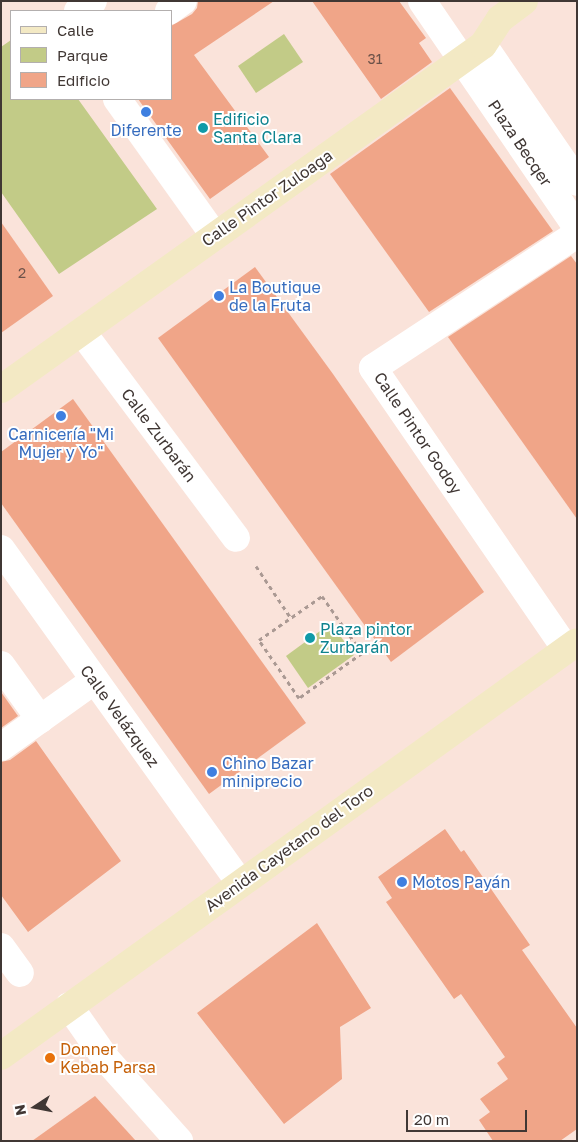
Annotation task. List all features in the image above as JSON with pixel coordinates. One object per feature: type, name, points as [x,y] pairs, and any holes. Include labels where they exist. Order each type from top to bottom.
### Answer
[{"type":"main road","name":"Calle Pintor Zuloaga","points":[[1,388],[473,52],[500,19],[524,1]]},
{"type":"main road","name":"Avenida Cayetano del Toro","points":[[1,1056],[240,882],[572,645]]},
{"type":"street","points":[[80,10],[93,1]]},
{"type":"street","points":[[170,10],[183,1]]},
{"type":"street","points":[[422,1],[473,52]]},
{"type":"street","name":"Plaza Becqer","points":[[473,52],[577,182]]},
{"type":"street","name":"Plaza Becqer","points":[[473,52],[577,227]]},
{"type":"street","points":[[118,100],[214,235]]},
{"type":"street","name":"Calle Pintor Godoy","points":[[572,645],[373,368],[577,234]]},
{"type":"street","name":"Calle Zurbarán","points":[[82,332],[236,538]]},
{"type":"street","name":"Calle Velázquez","points":[[1,549],[240,882]]},
{"type":"street","points":[[1,665],[40,719]]},
{"type":"street","points":[[1,747],[95,680]]},
{"type":"street","points":[[1,947],[20,973]]},
{"type":"street","points":[[69,1006],[106,1059],[179,1141]]},
{"type":"path","points":[[253,562],[291,618]]},
{"type":"path","points":[[322,596],[362,653],[299,698],[259,640],[291,618],[322,596]]},
{"type":"green space","points":[[284,34],[303,62],[256,93],[238,66]]},
{"type":"green space","points":[[10,41],[10,100],[79,100],[157,209],[59,274],[1,192],[1,47]]},
{"type":"green space","points":[[331,623],[354,655],[308,688],[286,656]]},
{"type":"building","name":"Edificio Santa Clara","points":[[198,1],[274,1],[194,55],[269,157],[210,199],[139,100],[172,100],[172,25],[192,14],[197,8]]},
{"type":"building","points":[[312,1],[399,1],[426,38],[419,43],[432,62],[381,99]]},
{"type":"building","points":[[450,88],[553,231],[429,312],[330,174]]},
{"type":"building","points":[[1,222],[53,296],[1,333]]},
{"type":"building","points":[[571,256],[577,264],[577,519],[448,337]]},
{"type":"building","points":[[255,267],[333,374],[484,592],[391,662],[158,338]]},
{"type":"building","points":[[73,399],[306,723],[209,794],[1,503],[1,452]]},
{"type":"building","points":[[1,692],[18,716],[1,728]]},
{"type":"building","points":[[36,741],[121,861],[28,932],[1,895],[1,762],[10,760]]},
{"type":"building","points":[[445,829],[461,852],[464,850],[530,945],[522,950],[577,1028],[577,1129],[560,1141],[493,1141],[479,1120],[490,1112],[480,1099],[508,1079],[497,1063],[505,1057],[461,994],[454,999],[386,902],[392,898],[378,877]]},
{"type":"building","points":[[317,923],[371,1008],[340,1027],[342,1079],[284,1124],[197,1013]]},
{"type":"building","points":[[95,1096],[136,1141],[32,1141]]},
{"type":"place","name":"Diferente","points":[[146,112]]},
{"type":"place","name":"Edificio Santa Clara","points":[[203,128]]},
{"type":"place","name":"La Boutique de la Fruta","points":[[219,296]]},
{"type":"place","name":"Carnicería \"Mi Mujer y Yo\"","points":[[61,416]]},
{"type":"place","name":"Plaza pintor Zurbarán","points":[[310,638]]},
{"type":"place","name":"Chino Bazar miniprecio","points":[[212,772]]},
{"type":"place","name":"Motos Payán","points":[[402,882]]},
{"type":"place","name":"Donner Kebab Parsa","points":[[50,1058]]}]
